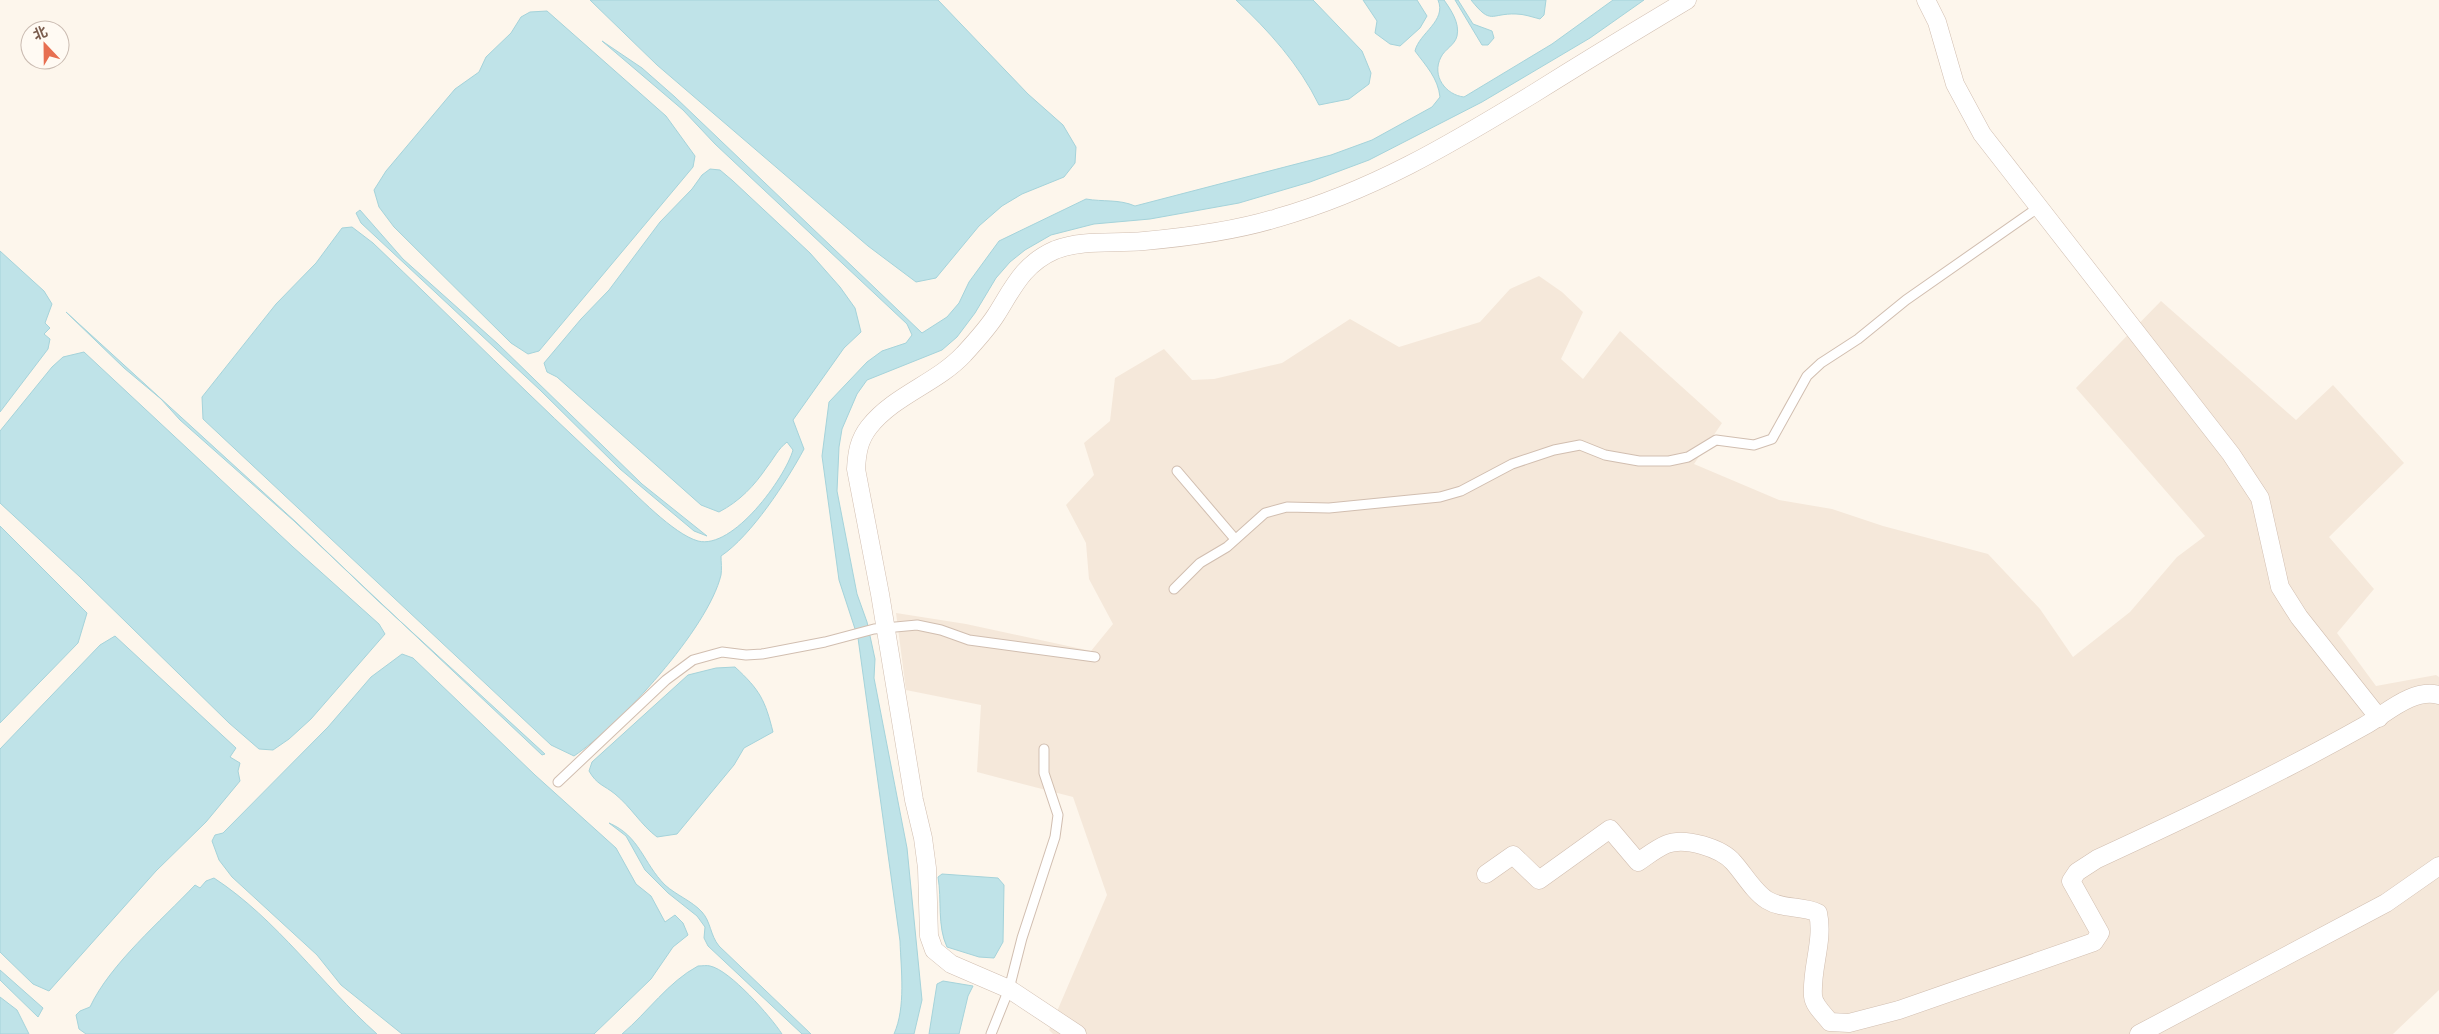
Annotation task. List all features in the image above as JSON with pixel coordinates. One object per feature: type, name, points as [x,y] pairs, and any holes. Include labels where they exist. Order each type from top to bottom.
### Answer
[{"type":"street","points":[[1077,1034],[1009,989],[951,964],[934,950],[929,936],[927,868],[923,838],[880,628],[856,469],[857,451],[861,439],[871,425],[900,400],[944,373],[963,355],[996,315],[1019,276],[1037,261],[1055,250],[1075,246],[1144,241],[1218,232],[1277,218],[1360,190],[1430,156],[1687,0]]},
{"type":"street","points":[[1926,0],[1937,22],[1955,84],[1982,134],[2231,454],[2260,498],[2280,587],[2299,617],[2379,718]]},
{"type":"street","points":[[1486,874],[1513,855],[1540,880],[1610,830],[1638,862],[1668,844],[1680,842],[1705,845],[1732,860],[1766,900],[1785,908],[1810,909],[1818,913],[1821,928],[1813,997],[1820,1010],[1830,1022],[1849,1023],[1899,1010],[2094,942],[2100,933],[2071,881],[2077,872],[2098,859],[2290,767],[2379,718],[2405,700],[2429,693],[2439,695]]},
{"type":"street","points":[[2139,1034],[2386,903],[2439,866]]},
{"type":"lane","points":[[1174,589],[1200,563],[1227,546],[1265,513],[1286,507],[1329,508],[1440,497],[1461,491],[1512,464],[1554,450],[1580,445],[1606,455],[1630,460],[1669,461],[1688,457],[1716,440],[1754,445],[1772,439],[1808,376],[1820,363],[1858,339],[1906,300],[2039,207]]},
{"type":"lane","points":[[1177,471],[1235,539]]},
{"type":"lane","points":[[558,782],[666,680],[694,660],[722,652],[746,655],[762,654],[880,628],[917,625],[941,630],[969,640],[1095,657]]},
{"type":"lane","points":[[991,1034],[1009,989],[1022,938],[1055,837],[1058,815],[1044,773],[1044,748]]},
{"type":"shaded area","points":[[1539,276],[1562,292],[1583,312],[1561,359],[1583,379],[1620,331],[1722,423],[1694,464],[1779,500],[1832,509],[1883,526],[1988,554],[2040,609],[2073,657],[2130,612],[2177,557],[2205,536],[2076,388],[2161,301],[2296,420],[2333,385],[2404,463],[2329,537],[2374,589],[2337,633],[2376,686],[2436,675],[2439,677],[2439,990],[2393,1034],[1053,1034],[1049,1030],[1107,895],[1073,797],[977,772],[981,705],[906,690],[896,613],[966,624],[1091,651],[1113,624],[1089,579],[1086,543],[1066,505],[1094,475],[1084,443],[1110,421],[1115,378],[1164,349],[1192,380],[1214,379],[1282,363],[1350,319],[1399,347],[1480,322],[1510,289]]},
{"type":"water","points":[[590,0],[938,0],[1028,94],[1063,125],[1076,147],[1075,163],[1064,177],[1022,194],[1002,206],[979,226],[936,278],[916,282],[868,246],[657,65]]},
{"type":"water","points":[[1236,0],[1313,0],[1362,51],[1371,73],[1369,84],[1349,99],[1319,105],[1293,62]]},
{"type":"water","points":[[1363,0],[1417,0],[1427,16],[1420,28],[1400,46],[1390,44],[1375,33],[1377,21]]},
{"type":"water","points":[[1438,0],[1444,0],[1454,17],[1458,31],[1454,42],[1441,57],[1438,64],[1439,77],[1451,93],[1464,97],[1552,44],[1613,0],[1644,0],[1590,38],[1482,102],[1369,160],[1310,182],[1239,203],[1150,219],[1094,224],[1051,235],[1025,250],[1010,262],[996,278],[975,313],[957,337],[942,350],[867,380],[857,394],[842,429],[839,447],[837,491],[857,594],[867,622],[875,659],[874,678],[907,848],[922,1000],[914,1034],[894,1034],[898,1023],[901,1000],[900,941],[858,638],[839,580],[822,456],[829,402],[867,362],[882,351],[906,343],[912,335],[907,324],[715,144],[683,110],[602,41],[642,68],[675,97],[922,333],[947,317],[959,303],[969,282],[999,241],[1086,199],[1135,206],[1331,155],[1372,140],[1432,107],[1440,97],[1439,90],[1431,72],[1415,51],[1422,38],[1436,21],[1440,7]]},
{"type":"water","points":[[1455,0],[1458,0],[1473,24],[1492,31],[1494,38],[1488,45],[1482,45]]},
{"type":"water","points":[[1471,0],[1546,0],[1544,15],[1540,19],[1519,14],[1488,16]]},
{"type":"water","points":[[547,11],[666,116],[695,156],[693,167],[539,351],[528,354],[511,343],[394,227],[379,207],[374,190],[386,171],[455,89],[479,72],[486,57],[511,33],[521,17],[530,12]]},
{"type":"water","points":[[710,169],[720,170],[810,253],[840,287],[855,308],[861,332],[844,348],[793,420],[804,449],[778,492],[756,522],[721,556],[721,575],[713,597],[699,622],[681,648],[637,699],[593,742],[574,756],[551,745],[203,419],[202,397],[276,304],[316,263],[342,228],[352,227],[373,243],[554,418],[666,522],[688,537],[698,541],[712,541],[726,535],[741,524],[756,509],[780,477],[793,450],[787,442],[757,481],[734,503],[719,512],[701,505],[557,377],[547,372],[544,363],[581,319],[609,290],[660,222],[692,189],[702,175]]},
{"type":"water","points":[[360,210],[403,259],[498,344],[642,484],[707,536],[694,531],[620,469],[540,390],[361,223],[356,213]]},
{"type":"water","points":[[0,251],[44,291],[52,304],[45,323],[50,328],[44,334],[50,339],[48,349],[0,412]]},
{"type":"water","points":[[66,312],[297,523],[342,566],[180,420],[161,399],[124,368]]},
{"type":"water","points":[[84,352],[293,547],[379,624],[385,634],[311,719],[289,739],[273,750],[259,749],[229,723],[80,577],[0,503],[0,431],[52,367],[63,357]]},
{"type":"water","points":[[0,526],[87,613],[78,643],[0,723]]},
{"type":"water","points":[[342,566],[400,621],[376,599]]},
{"type":"water","points":[[400,621],[545,754],[542,755]]},
{"type":"water","points":[[115,636],[236,748],[230,757],[240,763],[238,771],[240,781],[206,822],[156,871],[49,991],[33,984],[0,952],[0,749],[100,645]]},
{"type":"water","points":[[402,654],[413,658],[535,775],[616,848],[636,884],[651,896],[665,922],[675,915],[683,923],[688,935],[673,947],[651,979],[594,1034],[402,1034],[341,985],[317,955],[232,877],[219,860],[212,841],[215,835],[223,833],[328,727],[371,677]]},
{"type":"water","points":[[735,667],[756,689],[764,703],[773,732],[744,748],[734,765],[677,834],[657,837],[621,799],[595,779],[589,771],[592,762],[688,675],[716,668]]},
{"type":"water","points":[[609,823],[628,835],[665,885],[702,912],[719,946],[811,1034],[802,1034],[708,946],[704,938],[705,927],[697,916],[668,893],[645,870],[626,836]]},
{"type":"water","points":[[942,874],[998,878],[1004,885],[1003,942],[994,958],[979,957],[947,947],[941,922],[938,877]]},
{"type":"water","points":[[214,878],[259,913],[377,1034],[86,1034],[79,1029],[76,1015],[90,1007],[110,975],[123,959],[195,885],[200,888],[206,881]]},
{"type":"water","points":[[698,966],[710,966],[728,976],[760,1006],[782,1034],[622,1034],[677,980]]},
{"type":"water","points":[[0,970],[43,1008],[38,1017],[0,980]]},
{"type":"water","points":[[943,981],[973,986],[968,996],[959,1034],[929,1034],[937,984]]},
{"type":"water","points":[[0,997],[17,1010],[29,1034],[0,1034]]}]
